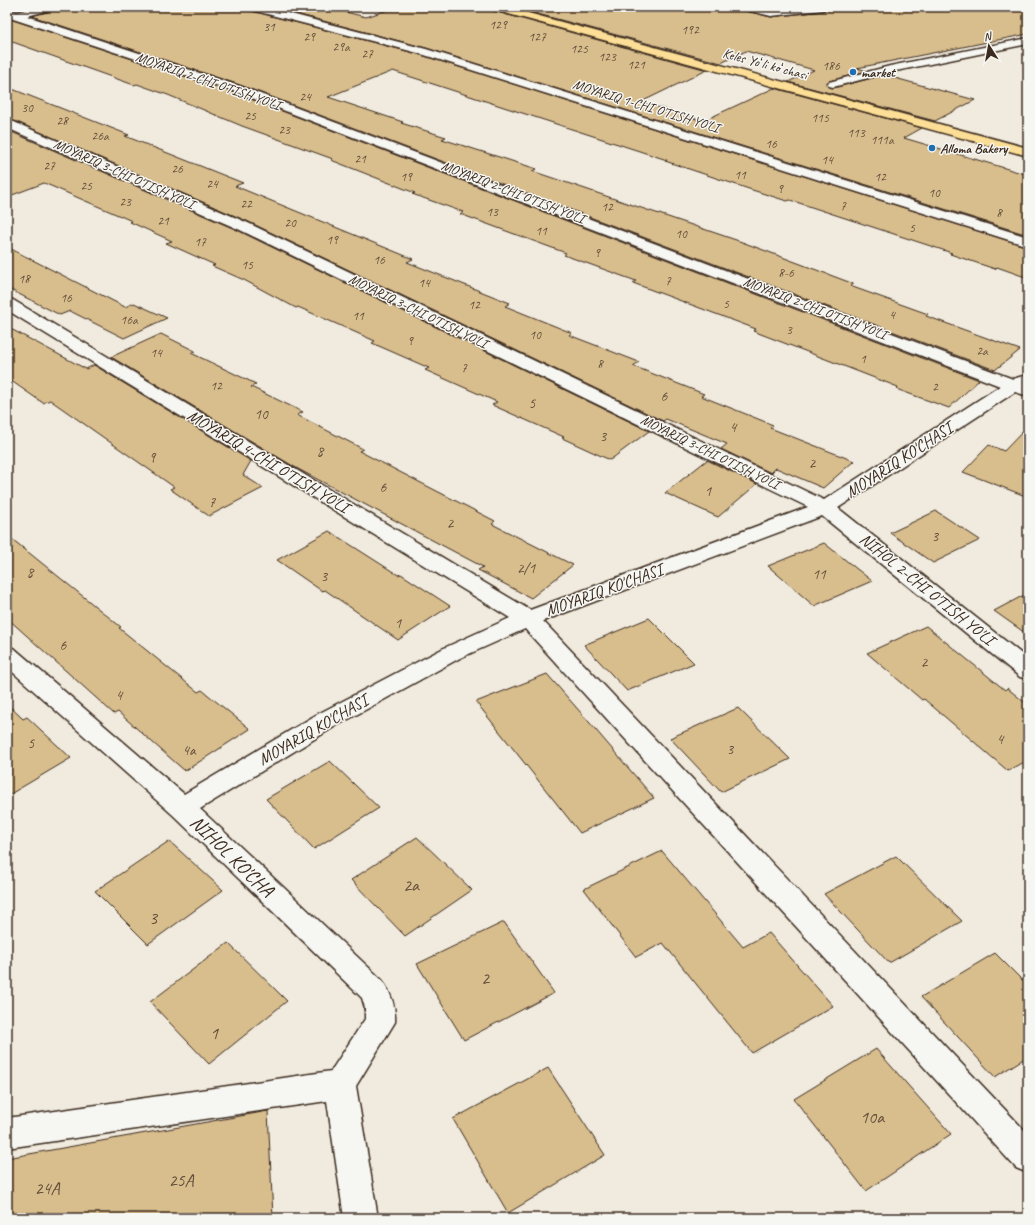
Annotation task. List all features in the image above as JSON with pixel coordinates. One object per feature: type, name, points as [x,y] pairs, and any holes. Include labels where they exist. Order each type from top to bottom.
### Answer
[{"type":"main road","name":"Keles Yoʻli koʻchasi","points":[[495,7],[1028,152]]},
{"type":"main road","points":[[522,7],[622,31]]},
{"type":"main road","points":[[614,39],[671,50],[789,81],[812,84],[829,83],[858,90]]},
{"type":"main road","points":[[852,103],[862,99],[869,100],[992,130]]},
{"type":"main road","points":[[957,132],[1028,147]]},
{"type":"street","points":[[10,15],[50,7]]},
{"type":"street","name":"MOYARIQ 1-CHI O'TISH YO'LI","points":[[252,7],[422,51],[1028,242]]},
{"type":"street","points":[[746,7],[771,14],[823,7]]},
{"type":"street","name":"MOYARIQ 2-CHI O'TISH YO'LI","points":[[10,15],[231,86],[1023,385]]},
{"type":"street","points":[[829,83],[1028,41]]},
{"type":"street","name":"MOYARIQ 3-CHI O'TISH YO'LI","points":[[7,123],[243,226],[825,508]]},
{"type":"street","name":"MOYARIQ 4-CHI O'TISH YO'LI","points":[[7,304],[528,619],[1028,1156]]},
{"type":"street","name":"MOYARIQ KO'CHASI","points":[[182,808],[325,721],[452,653],[528,619],[825,508],[1023,385]]},
{"type":"street","name":"NIHOL 2-CHI O'TISH YO'LI","points":[[825,508],[1028,671]]},
{"type":"street","name":"NIHOL KO'CHA","points":[[7,654],[182,808],[372,989],[379,1001],[381,1012],[380,1022],[340,1084]]},
{"type":"street","points":[[7,1133],[340,1084],[361,1218]]},
{"type":"building","points":[[56,7],[246,7],[248,10],[418,54],[1028,247],[1028,278],[997,267],[995,269],[950,254],[952,253],[790,200],[787,201],[749,189],[665,161],[667,160],[393,71],[328,97],[446,137],[442,139],[537,169],[532,171],[742,242],[854,284],[850,286],[928,314],[926,316],[1020,350],[995,370],[240,85],[32,16],[54,10]]},
{"type":"building","points":[[270,7],[325,7],[366,17],[397,7],[488,7],[490,10],[707,70],[641,102],[703,121],[774,88],[922,128],[904,138],[1028,175],[1028,235],[426,48]]},
{"type":"building","points":[[512,7],[740,7],[742,10],[771,17],[823,11],[829,7],[1028,7],[1028,34],[857,68],[867,71],[829,81],[826,84],[833,88],[884,75],[975,100],[935,121],[788,82],[814,70],[746,51],[721,63]]},
{"type":"building","points":[[7,18],[230,91],[979,380],[949,408],[896,389],[898,387],[753,331],[756,329],[633,283],[636,281],[564,255],[566,253],[460,214],[463,212],[412,194],[415,193],[331,160],[333,159],[242,126],[168,95],[137,84],[134,85],[7,40]]},
{"type":"building","points":[[7,87],[129,135],[125,136],[243,183],[235,186],[413,259],[407,262],[510,303],[505,306],[572,333],[569,335],[639,362],[633,366],[704,394],[701,396],[773,425],[770,428],[854,461],[823,488],[776,468],[771,473],[721,449],[727,444],[666,419],[663,421],[249,222],[7,118]]},
{"type":"building","points":[[7,130],[237,230],[649,431],[610,460],[562,438],[564,437],[492,405],[497,402],[425,370],[429,368],[372,343],[375,341],[298,307],[296,308],[244,280],[212,266],[215,265],[166,243],[172,241],[130,222],[132,221],[44,183],[7,197]]},
{"type":"building","points":[[7,247],[125,307],[134,303],[167,318],[124,338],[70,311],[60,315],[7,288]]},
{"type":"building","points":[[7,327],[86,369],[94,365],[251,461],[243,475],[263,488],[209,516],[170,489],[174,487],[50,400],[43,403],[7,378]]},
{"type":"building","points":[[161,334],[195,351],[191,353],[256,384],[251,387],[303,412],[297,415],[363,449],[359,451],[495,521],[492,524],[573,565],[531,598],[478,570],[483,567],[298,469],[111,357]]},
{"type":"building","points":[[1028,426],[1028,497],[963,472],[989,445],[1004,451]]},
{"type":"building","points":[[707,460],[757,484],[718,517],[665,493]]},
{"type":"building","points":[[936,511],[980,540],[933,563],[890,533]]},
{"type":"building","points":[[329,531],[398,575],[401,574],[450,606],[398,640],[325,590],[322,591],[277,560]]},
{"type":"building","points":[[7,535],[121,627],[119,628],[198,692],[202,690],[250,729],[185,771],[118,712],[114,714],[7,618]]},
{"type":"building","points":[[824,543],[872,581],[814,606],[768,566]]},
{"type":"building","points":[[1028,593],[1028,635],[994,611]]},
{"type":"building","points":[[649,618],[694,663],[627,691],[584,645]]},
{"type":"building","points":[[926,626],[1005,690],[1007,688],[1028,705],[1028,760],[1008,771],[924,699],[922,700],[867,653]]},
{"type":"building","points":[[547,674],[654,798],[580,833],[476,702]]},
{"type":"building","points":[[7,704],[23,719],[27,717],[71,758],[7,796]]},
{"type":"building","points":[[738,708],[790,759],[721,792],[670,738]]},
{"type":"building","points":[[330,761],[379,808],[314,849],[266,799]]},
{"type":"building","points":[[417,837],[472,890],[405,936],[351,880]]},
{"type":"building","points":[[169,841],[223,890],[148,944],[95,891]]},
{"type":"building","points":[[662,851],[743,947],[769,933],[833,1006],[752,1053],[663,943],[636,957],[584,889]]},
{"type":"building","points":[[896,856],[962,921],[889,963],[824,894]]},
{"type":"building","points":[[504,922],[554,993],[464,1040],[417,964]]},
{"type":"building","points":[[228,943],[287,1001],[209,1064],[150,1002]]},
{"type":"building","points":[[995,953],[1028,986],[1028,1056],[995,1077],[921,997]]},
{"type":"building","points":[[876,1049],[951,1134],[866,1191],[794,1099]]},
{"type":"building","points":[[548,1068],[605,1155],[508,1213],[453,1119]]},
{"type":"building","points":[[268,1111],[273,1218],[7,1218],[7,1158]]},
{"type":"place","name":"market","points":[[853,72]]},
{"type":"place","name":"Alloma Bakery","points":[[932,148]]}]
